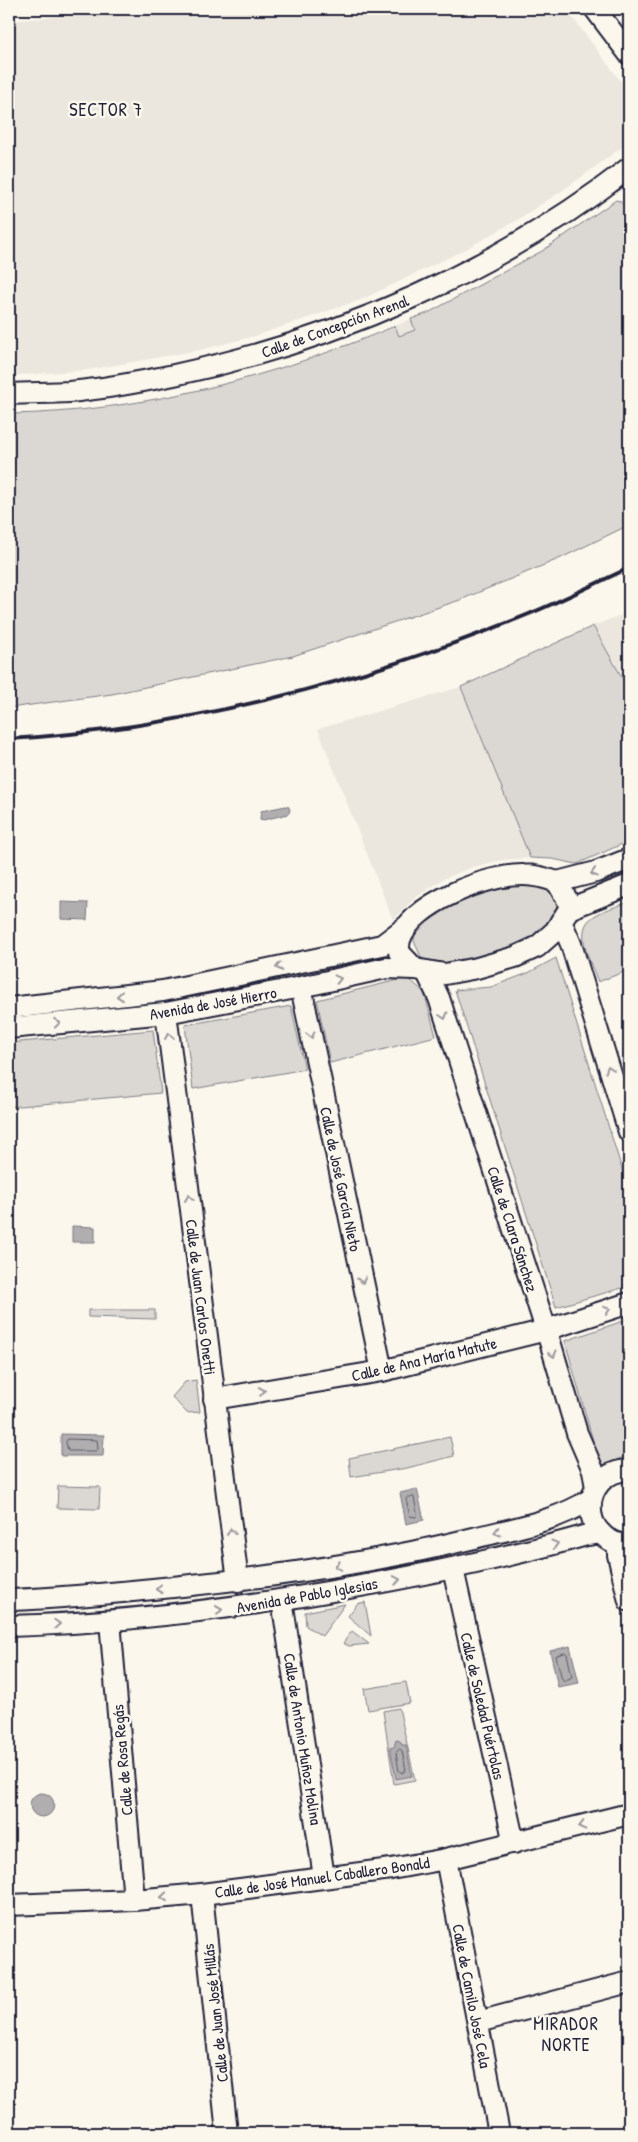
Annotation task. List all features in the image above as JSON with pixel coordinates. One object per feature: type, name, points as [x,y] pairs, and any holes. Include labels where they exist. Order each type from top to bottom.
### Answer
[{"type":"street","points":[[595,9],[629,54]]},
{"type":"street","name":"Calle de Concepción Arenal","points":[[9,394],[70,392],[149,380],[228,363],[314,337],[398,305],[466,272],[568,212],[629,168]]},
{"type":"street","points":[[629,859],[596,872],[558,882],[568,901],[565,915],[571,944],[629,1132]]},
{"type":"street","name":"Avenida de José Hierro","points":[[9,1008],[147,993],[382,945],[432,904],[456,891],[481,882],[498,877],[523,875],[544,877],[558,882]]},
{"type":"street","points":[[565,915],[629,886]]},
{"type":"street","name":"Avenida de José Hierro","points":[[9,1028],[166,1013],[301,987],[386,968],[421,970],[445,974],[515,957],[537,947],[555,931],[565,915]]},
{"type":"street","name":"Calle de Clara Sánchez","points":[[407,926],[400,940],[399,952],[421,970],[439,998],[546,1330],[577,1433],[593,1470],[594,1493]]},
{"type":"street","name":"Calle de José García Nieto","points":[[301,987],[382,1371]]},
{"type":"street","name":"Calle de Juan Carlos Onetti","points":[[166,1013],[238,1581]]},
{"type":"street","name":"Calle de Ana María Matute","points":[[214,1399],[382,1371],[546,1330],[629,1303]]},
{"type":"street","name":"Avenida de Pablo Iglesias","points":[[9,1600],[68,1598],[238,1581],[332,1567],[448,1544],[558,1517],[594,1493],[611,1474],[629,1470]]},
{"type":"street","points":[[594,1493],[592,1517],[601,1533],[624,1544],[618,1555],[629,1602]]},
{"type":"street","name":"Avenida de Pablo Iglesias","points":[[9,1626],[110,1621],[207,1612],[452,1569],[601,1533]]},
{"type":"street","name":"Calle de Soledad Puértolas","points":[[452,1569],[514,1843]]},
{"type":"street","name":"Calle de Antonio Muñoz Molina","points":[[282,1600],[324,1877]]},
{"type":"street","name":"Calle de Rosa Regás","points":[[110,1621],[134,1900]]},
{"type":"street","name":"Calle de José Manuel Caballero Bonald","points":[[9,1905],[134,1900],[202,1894],[391,1869],[446,1859],[629,1814]]},
{"type":"street","name":"Calle de Camilo José Cela","points":[[446,1859],[499,2133]]},
{"type":"street","name":"Calle de Juan José Millás","points":[[202,1894],[227,2133]]},
{"type":"street","points":[[478,2022],[629,1982]]},
{"type":"shaded area","points":[[104,9],[566,9],[629,92],[629,142],[565,189],[517,220],[466,249],[363,299],[255,336],[200,350],[88,370],[9,376],[9,21],[63,16]]},
{"type":"shaded area","points":[[616,200],[620,201],[629,213],[629,525],[561,558],[460,600],[293,656],[112,694],[9,708],[9,414],[59,412],[158,399],[255,376],[302,361],[395,326],[399,336],[415,330],[411,319],[428,313],[542,251]]},
{"type":"shaded area","points":[[411,319],[415,330],[399,336],[395,326]]},
{"type":"shaded area","points":[[629,612],[629,690],[593,626]]},
{"type":"shaded area","points":[[593,626],[629,690],[629,841],[577,864],[552,859],[530,858],[461,687]]},
{"type":"shaded area","points":[[461,687],[530,858],[502,860],[473,867],[443,879],[415,898],[393,920],[318,729]]},
{"type":"shaded area","points":[[527,883],[546,888],[553,895],[557,904],[557,914],[544,931],[514,950],[457,965],[430,964],[421,957],[414,941],[415,933],[419,924],[429,915],[477,890]]},
{"type":"shaded area","points":[[629,902],[629,970],[598,982],[585,948],[584,930],[587,923],[601,912]]},
{"type":"shaded area","points":[[385,953],[386,956],[382,959],[165,1006],[9,1022],[9,1016]]},
{"type":"shaded area","points":[[556,958],[629,1192],[629,1286],[556,1307],[455,990],[491,987],[528,973]]},
{"type":"shaded area","points":[[409,979],[424,992],[436,1036],[330,1063],[317,1000]]},
{"type":"shaded area","points":[[291,1006],[305,1069],[193,1089],[185,1025]]},
{"type":"shaded area","points":[[153,1030],[161,1093],[9,1107],[9,1043]]},
{"type":"shaded area","points":[[88,1310],[155,1310],[155,1319],[88,1317]]},
{"type":"shaded area","points":[[629,1319],[629,1458],[624,1457],[600,1466],[565,1341]]},
{"type":"shaded area","points":[[196,1380],[200,1412],[187,1413],[172,1397],[185,1382]]},
{"type":"shaded area","points":[[450,1437],[454,1456],[407,1468],[351,1477],[349,1458]]},
{"type":"shaded area","points":[[58,1486],[100,1487],[99,1509],[57,1508]]},
{"type":"shaded area","points":[[365,1602],[371,1636],[348,1616],[357,1604]]},
{"type":"shaded area","points":[[345,1604],[322,1636],[306,1626],[305,1612]]},
{"type":"shaded area","points":[[352,1631],[369,1644],[349,1646],[343,1643]]},
{"type":"shaded area","points":[[406,1682],[410,1703],[368,1710],[364,1689]]},
{"type":"shaded area","points":[[399,1708],[415,1780],[394,1784],[383,1711]]},
{"type":"water","points":[[289,807],[290,811],[288,814],[263,820],[260,819],[261,811]]},
{"type":"water","points":[[61,902],[88,903],[87,920],[61,919]]},
{"type":"water","points":[[72,1226],[95,1227],[95,1242],[72,1242]]},
{"type":"water","points":[[61,1434],[104,1435],[103,1456],[61,1456]]},
{"type":"water","points":[[417,1489],[424,1520],[406,1524],[400,1493]]},
{"type":"water","points":[[570,1646],[579,1683],[558,1687],[550,1651]]},
{"type":"water","points":[[396,1740],[400,1741],[402,1745],[406,1745],[412,1776],[396,1779],[390,1748],[394,1747]]},
{"type":"water","points":[[42,1793],[50,1797],[54,1805],[50,1813],[42,1817],[34,1813],[30,1805],[34,1797]]},
{"type":"railway","points":[[9,739],[75,734],[142,725],[274,698],[404,660],[467,638],[542,609],[629,568]]},
{"type":"district","name":"SECTOR 7","points":[[106,109]]},
{"type":"district","name":"MIRADOR NORTE","points":[[566,2033]]}]
